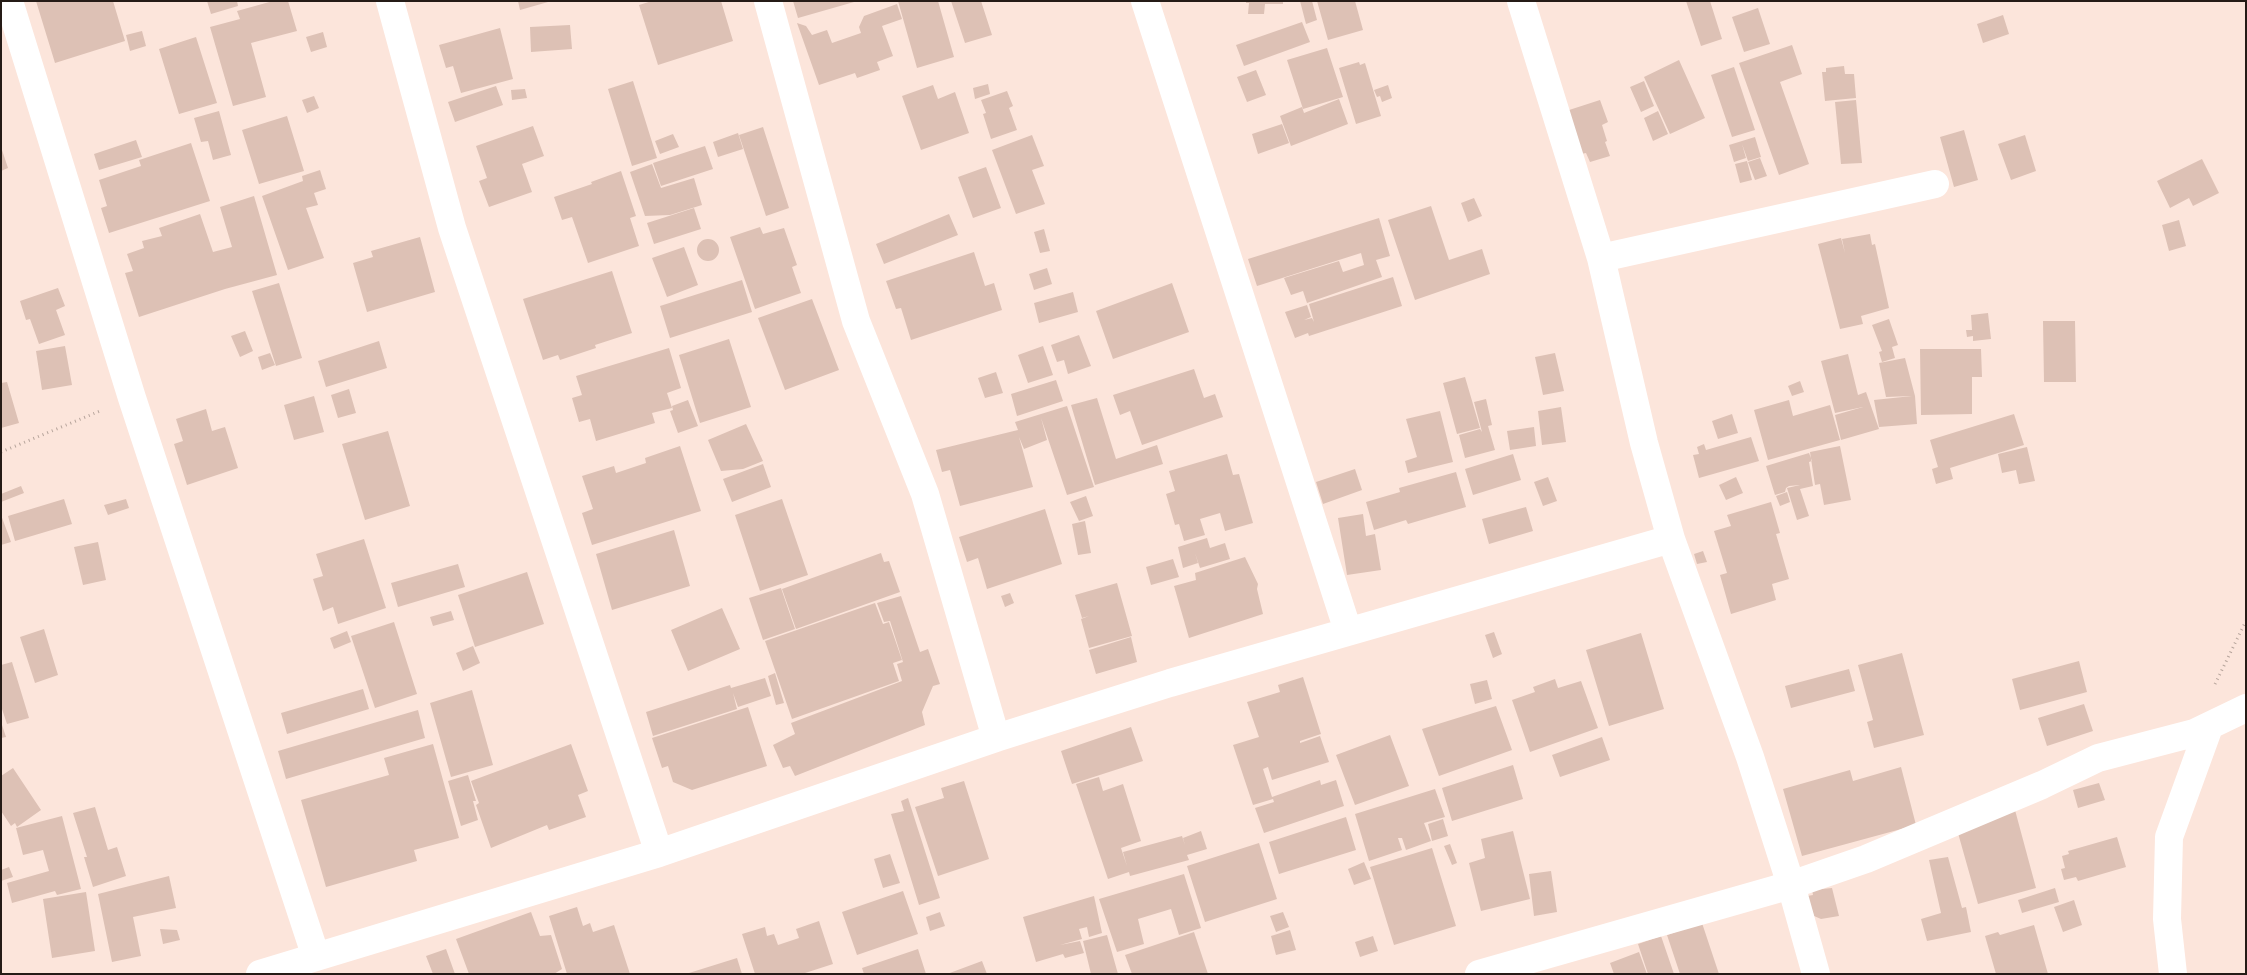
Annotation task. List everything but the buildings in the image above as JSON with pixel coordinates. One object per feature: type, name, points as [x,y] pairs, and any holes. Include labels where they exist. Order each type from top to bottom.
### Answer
[{"type":"street","points":[[9,1],[132,398],[316,957]]},
{"type":"street","points":[[390,1],[452,228],[659,853]]},
{"type":"street","points":[[768,1],[856,321],[925,494],[996,738]]},
{"type":"street","points":[[1145,1],[1348,630]]},
{"type":"street","points":[[1521,1],[1601,258],[1644,443],[1671,539],[1750,757],[1791,885],[1816,974]]},
{"type":"street","points":[[1601,258],[1934,184]]},
{"type":"street","points":[[260,974],[659,853],[996,738],[1170,682],[1671,539]]},
{"type":"street","points":[[1478,974],[1791,885],[1901,844],[2042,785],[2098,758],[2202,730],[2246,708]]},
{"type":"street","points":[[2173,974],[2167,920],[2169,837],[2202,730]]},
{"type":"path","points":[[1,452],[132,398]]},
{"type":"path","points":[[2202,730],[2225,660],[2246,620]]}]
